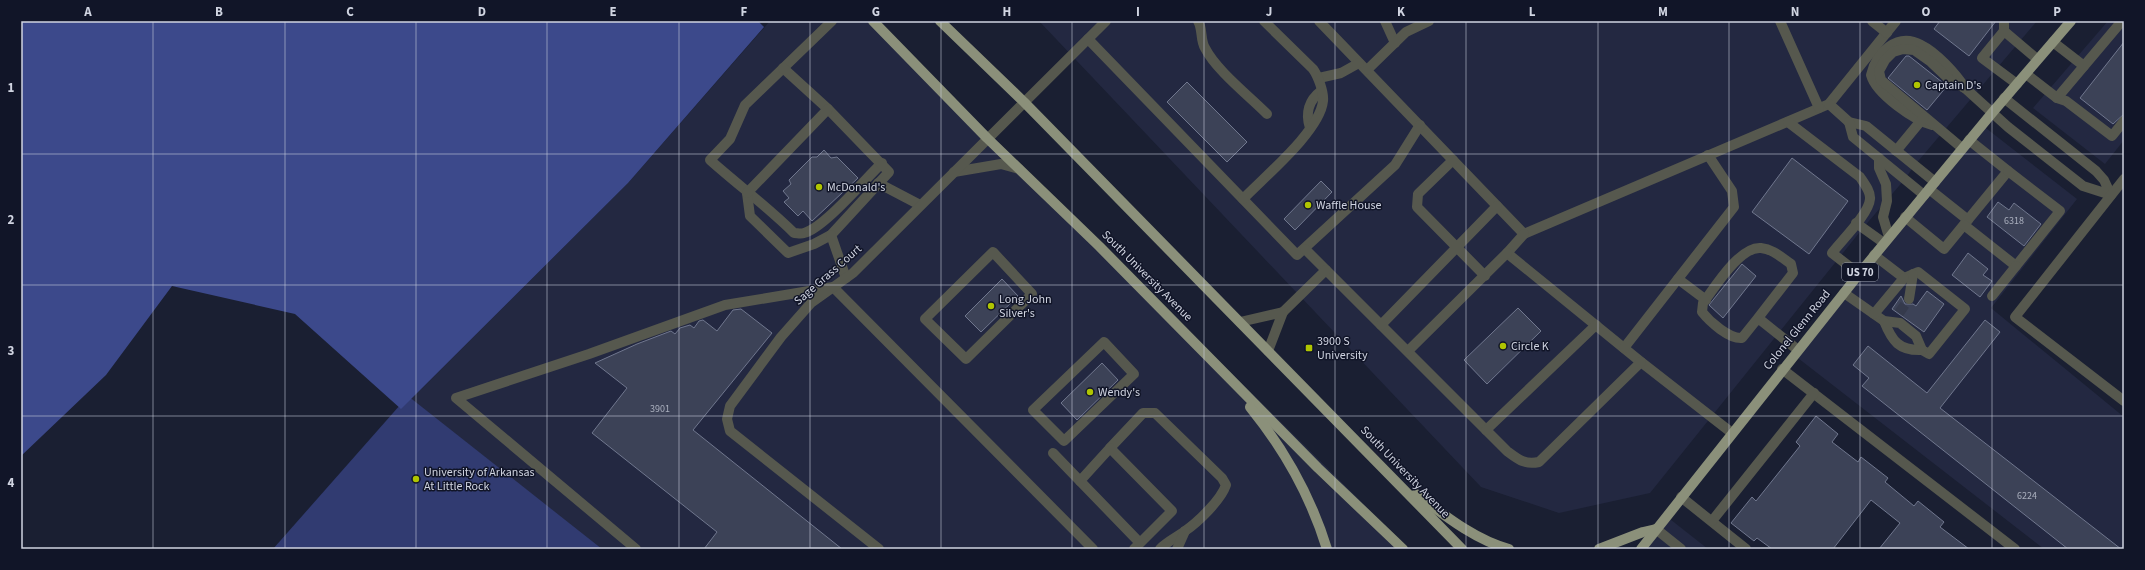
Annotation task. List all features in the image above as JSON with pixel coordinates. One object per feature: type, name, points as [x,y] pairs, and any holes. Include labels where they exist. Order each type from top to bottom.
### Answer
[{"type":"main road","name":"South University Avenue","points":[[873,21],[987,138],[1099,246],[1318,468],[1403,549]]},
{"type":"main road","name":"South University Avenue","points":[[940,21],[1024,102],[1462,549]]},
{"type":"main road","name":"Colonel Glenn Road","points":[[1641,549],[1782,369],[1874,255],[1962,148],[2070,21]]},
{"type":"main road","points":[[1222,370],[1270,432],[1286,457],[1321,529],[1327,549]]},
{"type":"main road","points":[[1390,474],[1447,517],[1488,540],[1508,549]]},
{"type":"main road","points":[[1599,549],[1643,532],[1656,529]]},
{"type":"street","points":[[832,21],[745,105],[730,139],[710,160],[748,193],[766,205],[794,233],[803,233],[815,228],[882,163]]},
{"type":"street","name":"Sage Grass Court","points":[[879,549],[730,431],[727,419],[730,406],[781,337],[811,303],[846,278],[1106,21]]},
{"type":"street","points":[[1198,21],[1201,25],[1202,44],[1213,61],[1267,114]]},
{"type":"street","points":[[1243,199],[1303,138],[1318,119],[1324,100],[1319,78],[1314,69],[1264,21]]},
{"type":"street","points":[[1318,21],[1524,234]]},
{"type":"street","points":[[1385,21],[1395,43]]},
{"type":"street","points":[[1319,78],[1363,66],[1395,43],[1406,32],[1429,21]]},
{"type":"street","points":[[1780,21],[1824,106],[1849,122],[1866,126],[1896,151],[1929,189],[2016,266]]},
{"type":"street","points":[[1872,21],[1887,33]]},
{"type":"street","points":[[1408,351],[1485,276],[1524,234],[1824,106],[1896,21]]},
{"type":"street","points":[[2057,98],[2084,66],[2116,23]]},
{"type":"street","points":[[2016,84],[1982,58],[2004,26],[2037,59]]},
{"type":"street","points":[[1088,39],[1297,255],[1395,165],[1420,125]]},
{"type":"street","points":[[2053,42],[2084,66]]},
{"type":"street","points":[[1962,148],[1932,124],[1923,119],[1881,80],[1880,72],[1885,60],[1893,52],[1903,49],[1914,50],[1931,62],[1950,80],[1966,89],[1992,113],[2084,186],[2111,195]]},
{"type":"street","points":[[783,68],[828,109],[882,163],[889,172],[831,235],[814,244],[788,253],[750,216],[748,193],[828,109]]},
{"type":"street","points":[[2026,74],[2057,98],[2066,101],[2112,136],[2124,121]]},
{"type":"street","points":[[2004,98],[2096,171],[2104,180],[2111,195]]},
{"type":"street","points":[[1896,151],[1923,119]]},
{"type":"street","points":[[1788,122],[1860,177],[1871,198],[1868,208],[1832,253],[1859,274]]},
{"type":"street","points":[[1849,122],[1853,137],[1879,158],[1929,189]]},
{"type":"street","points":[[1969,140],[2060,211],[1992,296]]},
{"type":"street","points":[[1624,348],[1734,207],[1732,191],[1708,155]]},
{"type":"street","points":[[1879,158],[1879,168],[1886,184],[1887,201],[1883,218],[1887,240]]},
{"type":"street","points":[[1453,160],[1418,194],[1417,207],[1485,276]]},
{"type":"street","points":[[954,172],[1001,164],[1019,170]]},
{"type":"street","points":[[1905,217],[1944,249],[2008,171]]},
{"type":"street","points":[[2124,178],[2015,318],[2124,401]]},
{"type":"street","points":[[878,184],[920,205]]},
{"type":"street","points":[[1381,325],[1497,206]]},
{"type":"street","points":[[1856,223],[1887,240]]},
{"type":"street","points":[[831,235],[846,278]]},
{"type":"street","points":[[1305,248],[1486,430],[1520,462],[1529,464],[1539,462],[1641,362]]},
{"type":"street","points":[[1762,248],[1772,251],[1791,264],[1793,273],[1742,338],[1735,339],[1707,319],[1702,312],[1706,300],[1742,254],[1752,249],[1762,248]]},
{"type":"street","points":[[993,252],[1032,294],[966,359],[925,319],[993,252]]},
{"type":"street","points":[[1507,253],[1641,362],[1732,433]]},
{"type":"street","points":[[1874,255],[1908,276]]},
{"type":"street","points":[[1268,351],[1283,312],[1326,270]]},
{"type":"street","points":[[1874,314],[1908,276],[1918,272],[1965,309],[1929,354],[1922,350],[1908,351],[1891,338],[1888,321]]},
{"type":"street","points":[[1908,276],[1909,299]]},
{"type":"street","points":[[1678,279],[1706,300]]},
{"type":"street","points":[[636,549],[456,398],[589,354],[725,305],[833,287],[1093,549]]},
{"type":"street","points":[[1844,293],[1874,314],[1888,321],[1900,323],[1916,336],[1922,350]]},
{"type":"street","points":[[1240,322],[1283,312]]},
{"type":"street","points":[[1888,321],[1899,312]]},
{"type":"street","points":[[1758,318],[1798,350]]},
{"type":"street","points":[[1486,430],[1596,325]]},
{"type":"street","points":[[1104,342],[1134,374],[1064,441],[1033,410],[1104,342]]},
{"type":"street","points":[[1782,369],[2015,549]]},
{"type":"street","points":[[1712,522],[1814,393]]},
{"type":"street","points":[[1080,481],[1143,413],[1154,413],[1222,478],[1226,485],[1222,495],[1185,531],[1170,539],[1160,549]]},
{"type":"street","points":[[1053,452],[1137,546],[1172,511],[1110,448]]},
{"type":"street","points":[[1681,497],[1746,549]]},
{"type":"street","points":[[1656,529],[1681,549]]},
{"type":"street","points":[[1177,549],[1185,531]]},
{"type":"shaded area","points":[[21,21],[758,21],[764,27],[628,183],[401,409],[295,314],[172,286],[106,375],[21,456]]},
{"type":"shaded area","points":[[770,21],[876,21],[1409,549],[279,549],[401,409],[628,183]]},
{"type":"shaded area","points":[[1039,21],[2037,21],[1863,228],[1650,493],[1559,513],[1481,487]]},
{"type":"shaded area","points":[[2108,21],[2124,21],[2124,140],[2105,164],[2033,108]]},
{"type":"shaded area","points":[[1982,125],[2077,199],[1991,308],[2124,417],[2124,549],[2044,549],[1794,355]]},
{"type":"shaded area","name":"University of Arkansas At Little Rock","points":[[408,396],[602,549],[273,549]]},
{"type":"shaded area","points":[[1666,516],[1708,549],[1641,549]]},
{"type":"building","points":[[1940,21],[1996,21],[1969,56],[1934,29]]},
{"type":"building","points":[[2124,42],[2124,114],[2113,124],[2080,98]]},
{"type":"building","points":[[1906,56],[1909,56],[1947,86],[1927,110],[1888,78]]},
{"type":"building","points":[[1187,82],[1247,142],[1227,162],[1167,102]]},
{"type":"building","name":"McDonald's","points":[[824,150],[831,158],[837,157],[858,178],[812,221],[803,211],[798,216],[784,202],[789,198],[783,191],[791,184],[789,180],[812,157],[817,157]]},
{"type":"building","points":[[1792,158],[1848,201],[1809,254],[1752,212]]},
{"type":"building","name":"Waffle House","points":[[1321,181],[1332,192],[1295,230],[1284,219]]},
{"type":"building","points":[[1998,202],[2009,210],[2014,203],[2041,224],[2024,246],[1987,217]]},
{"type":"building","points":[[1968,253],[1988,269],[1983,275],[1992,281],[1980,297],[1952,275]]},
{"type":"building","points":[[1742,264],[1756,276],[1723,318],[1709,305]]},
{"type":"building","name":"Long John Silver's","points":[[1002,279],[1018,296],[981,332],[965,316]]},
{"type":"building","points":[[1927,291],[1944,304],[1924,332],[1892,309],[1901,296],[1905,304],[1913,304],[1916,306]]},
{"type":"building","name":"Circle K","points":[[1518,308],[1541,331],[1487,384],[1464,360]]},
{"type":"building","points":[[741,309],[772,333],[693,430],[842,549],[704,549],[717,532],[592,433],[627,388],[595,363],[637,344],[671,331],[675,334],[680,328],[690,325],[694,328],[699,321],[703,320],[717,331],[733,310]]},
{"type":"building","points":[[1985,320],[2000,332],[1940,408],[2121,549],[2068,549],[1862,386],[1869,378],[1853,365],[1868,346],[1927,393]]},
{"type":"building","name":"Wendy's","points":[[1102,363],[1118,380],[1077,420],[1061,403]]},
{"type":"building","points":[[1816,416],[1838,434],[1832,442],[1858,462],[1861,457],[1888,478],[1885,482],[1914,506],[1918,501],[1944,522],[1940,527],[1969,549],[1879,549],[1900,523],[1871,500],[1833,549],[1772,549],[1757,538],[1754,541],[1731,523],[1752,497],[1756,501],[1800,446],[1796,442]]},
{"type":"tunnel","points":[[1899,313],[1909,299]]},
{"type":"place","name":"Captain D's","points":[[1917,85]]},
{"type":"place","name":"McDonald's","points":[[819,187]]},
{"type":"place","name":"Waffle House","points":[[1308,205]]},
{"type":"place","name":"Long John Silver's","points":[[991,306]]},
{"type":"place","name":"Circle K","points":[[1503,346]]},
{"type":"place","name":"3900 S University","points":[[1309,348]]},
{"type":"place","name":"Wendy's","points":[[1090,392]]},
{"type":"place","name":"University of Arkansas At Little Rock","points":[[416,479]]}]
